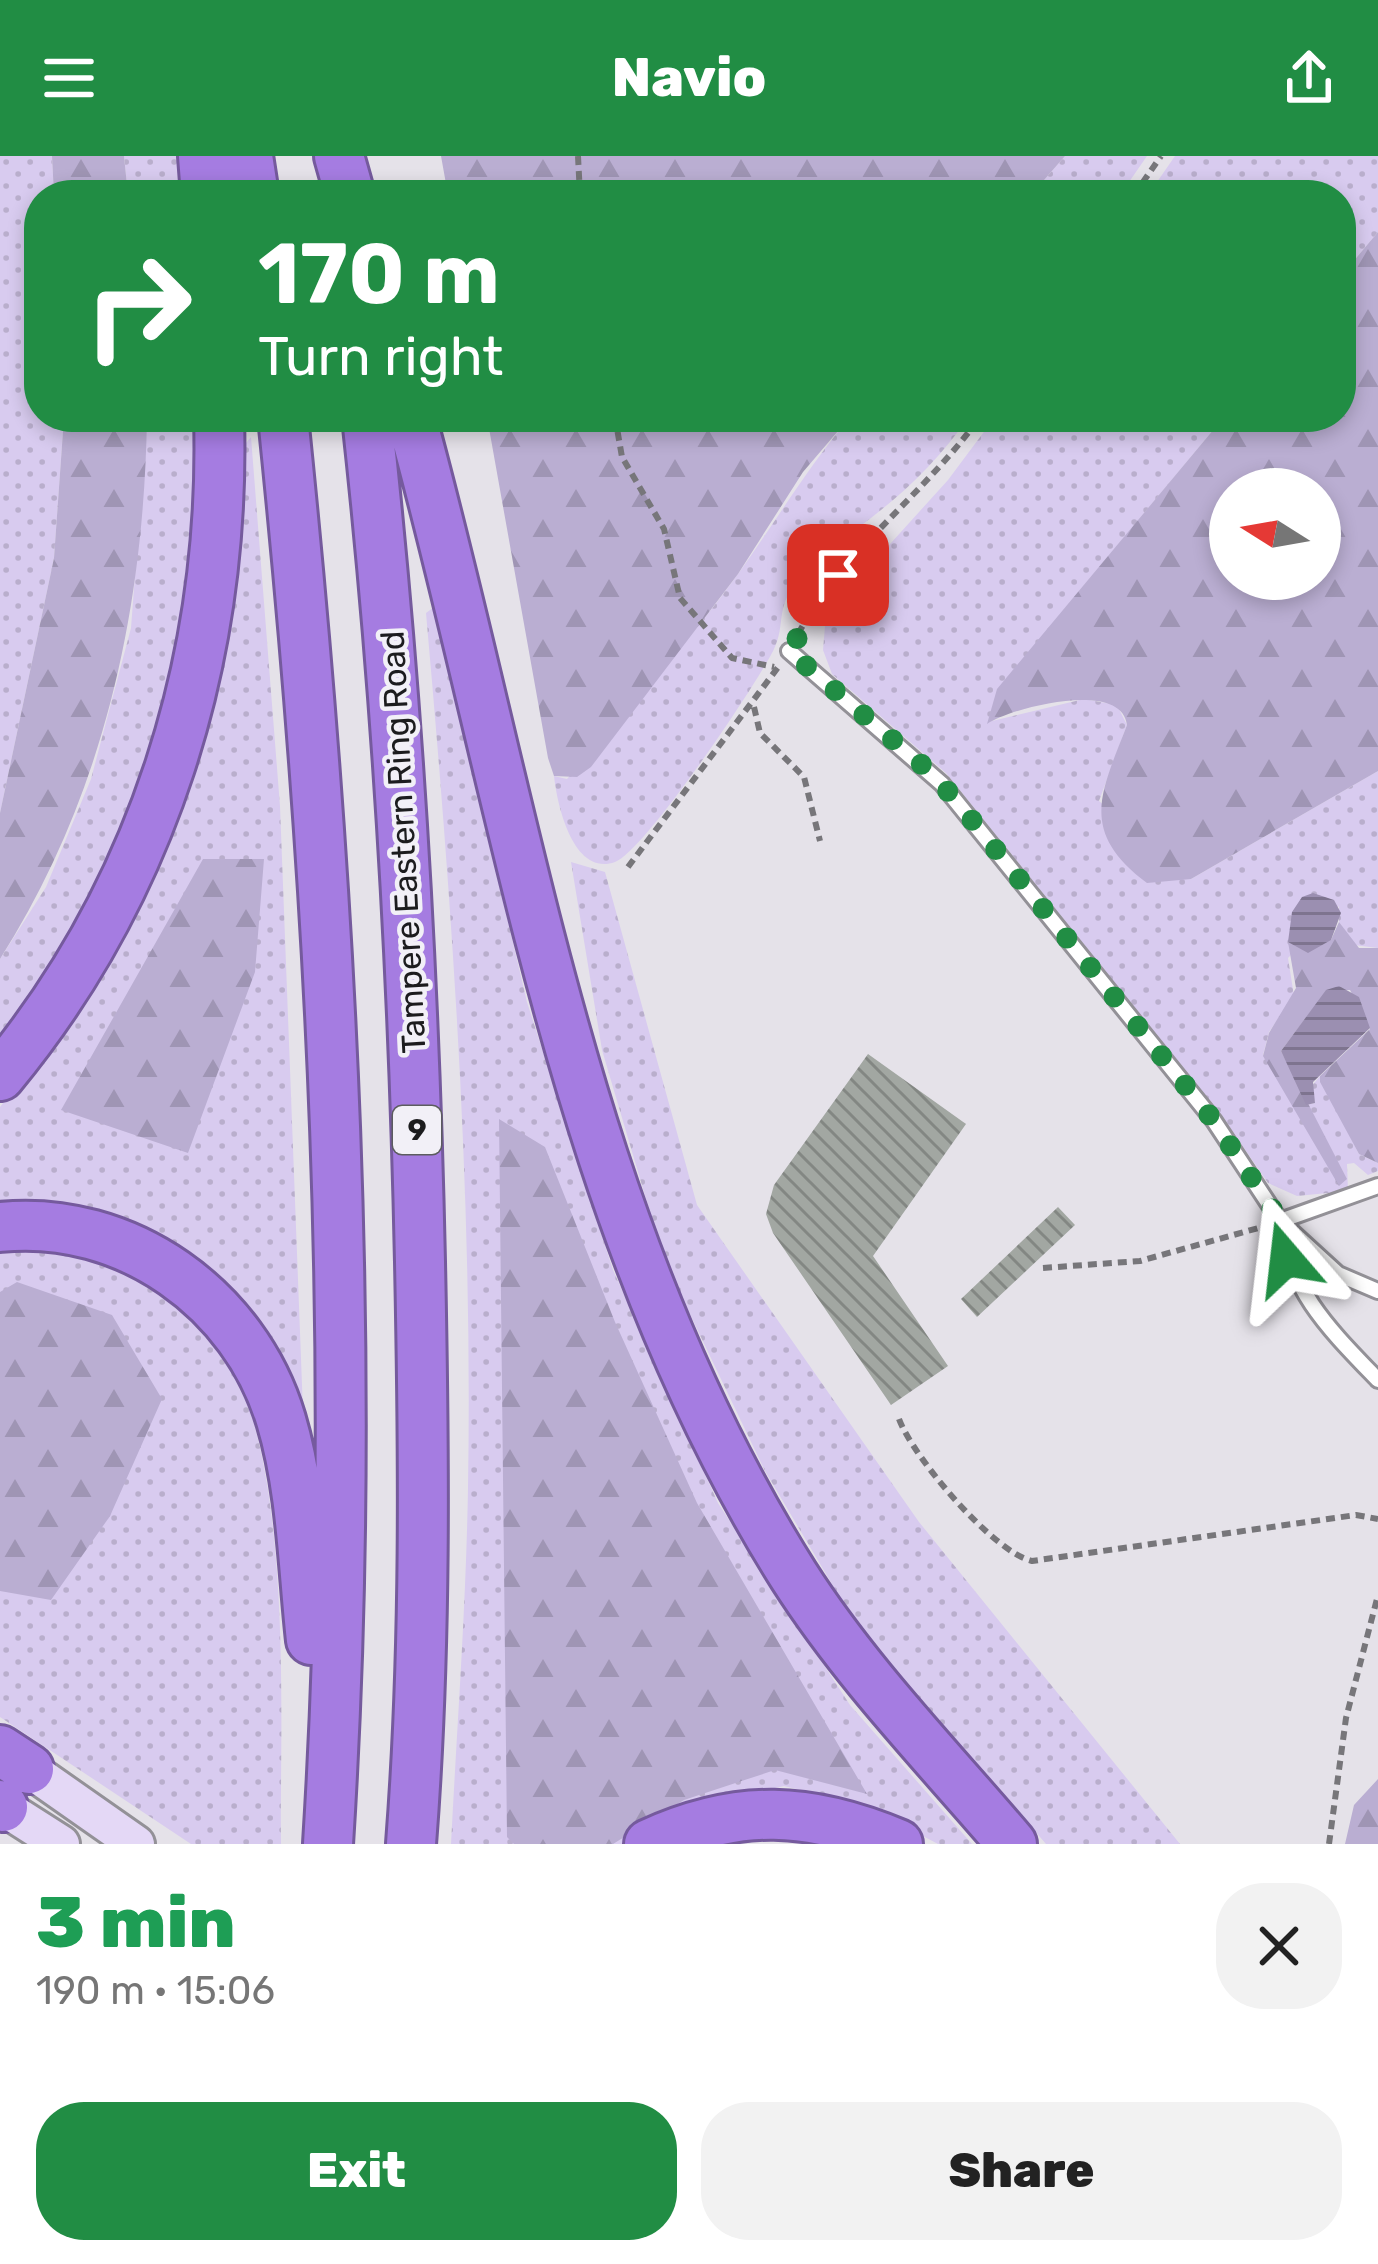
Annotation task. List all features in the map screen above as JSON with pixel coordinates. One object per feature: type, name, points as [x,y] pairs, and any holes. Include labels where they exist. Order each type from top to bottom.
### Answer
[{"type":"highway","points":[[0,1076],[71,982],[135,862],[170,781],[200,660],[221,493],[219,432]]},
{"type":"highway","points":[[284,432],[309,679],[340,1319],[329,1831]]},
{"type":"highway","name":"Tampere Eastern Ring Road","points":[[370,432],[392,643],[415,1004],[422,1386],[411,1844]]},
{"type":"highway","points":[[415,432],[542,955],[617,1204],[671,1346],[732,1470],[795,1577],[858,1664],[1012,1844]]},
{"type":"highway","points":[[0,1227],[56,1227],[97,1235],[164,1263],[222,1314],[268,1388],[293,1475],[329,1831]]},
{"type":"highway","points":[[650,1844],[684,1828],[794,1811],[856,1826],[898,1844]]},
{"type":"main road","points":[[8,1783],[61,1844]]},
{"type":"main road","points":[[8,1783],[136,1844]]},
{"type":"lane","points":[[789,651],[941,784],[1214,1121],[1280,1221],[1338,1274],[1378,1291]]},
{"type":"lane","points":[[1280,1221],[1378,1186]]},
{"type":"lane","points":[[1280,1221],[1286,1259],[1304,1299],[1378,1380]]},
{"type":"path","points":[[618,432],[622,457],[664,530],[680,598],[732,658],[778,668]]},
{"type":"path","points":[[628,867],[754,703],[838,575],[938,473],[969,432]]},
{"type":"path","points":[[754,703],[760,733],[804,777],[820,841]]},
{"type":"path","points":[[1043,1268],[1140,1261],[1280,1221]]},
{"type":"path","points":[[899,1419],[911,1446],[996,1541],[1032,1561],[1356,1515],[1378,1519]]},
{"type":"path","points":[[1329,1844],[1346,1718],[1378,1595]]},
{"type":"shaded area","points":[[0,156],[52,156],[53,180],[24,180],[24,432],[63,432],[54,558],[0,813]]},
{"type":"shaded area","points":[[124,156],[183,156],[185,180],[126,180]]},
{"type":"shaded area","points":[[1065,156],[1147,156],[1130,180],[1044,180]]},
{"type":"shaded area","points":[[1175,156],[1378,156],[1378,232],[1356,258],[1356,180],[1158,180]]},
{"type":"shaded area","points":[[146,432],[202,432],[198,549],[161,735],[119,844],[74,932],[0,1039],[0,959],[46,887],[91,779],[131,628]]},
{"type":"shaded area","points":[[839,432],[957,432],[917,478],[797,582],[786,600],[778,640],[764,668],[650,829],[615,862],[600,864],[588,859],[570,835],[554,776],[567,779],[676,653]]},
{"type":"shaded area","points":[[984,432],[1212,432],[998,689],[988,722],[1084,699],[1117,705],[1127,725],[1099,801],[1191,879],[1378,771],[1378,948],[1354,945],[1339,922],[1339,906],[1288,958],[1294,996],[1269,1032],[1263,1055],[1347,1179],[1306,1105],[1315,1103],[1311,1087],[1320,1076],[1359,1154],[1378,1163],[1378,1171],[1368,1175],[1354,1163],[1347,1164],[1348,1191],[1297,1196],[1268,1183],[1221,1115],[946,773],[832,674],[823,650],[825,626],[843,596],[948,480]]},
{"type":"shaded area","points":[[251,437],[280,806],[303,1411],[104,1214],[0,1200],[0,1107],[86,998],[191,783],[227,640],[241,449]]},
{"type":"shaded area","points":[[434,607],[527,1002],[613,1270],[718,1503],[850,1705],[972,1844],[938,1844],[866,1806],[784,1786],[682,1810],[630,1844],[451,1844],[467,1533],[469,1378],[452,941],[426,613]]},
{"type":"shaded area","points":[[571,862],[605,872],[697,1205],[919,1522],[1180,1844],[1046,1844],[855,1623],[765,1471],[664,1260],[602,1050]]},
{"type":"shaded area","points":[[1313,893],[1334,900],[1341,913],[1331,940],[1308,953],[1288,942],[1292,912],[1302,897]]},
{"type":"shaded area","points":[[1339,986],[1359,997],[1370,1028],[1313,1082],[1315,1103],[1306,1105],[1281,1051],[1326,990]]},
{"type":"shaded area","points":[[60,1249],[150,1285],[198,1319],[230,1362],[253,1421],[277,1566],[281,1844],[191,1844],[0,1717],[0,1253]]},
{"type":"green space","points":[[52,156],[124,156],[126,180],[53,180]]},
{"type":"green space","points":[[441,156],[1065,156],[1044,180],[445,180]]},
{"type":"green space","points":[[1378,232],[1378,771],[1191,879],[1147,883],[1125,864],[1103,828],[1104,791],[1127,725],[1121,711],[1107,703],[1065,701],[987,724],[997,689],[1211,432],[1356,432],[1356,258]]},
{"type":"green space","points":[[63,432],[146,432],[137,560],[111,699],[66,832],[0,959],[0,813],[54,558]]},
{"type":"green space","points":[[490,432],[837,432],[803,472],[738,574],[591,767],[577,777],[554,776]]},
{"type":"green space","points":[[203,859],[264,859],[255,972],[188,1153],[61,1110]]},
{"type":"green space","points":[[1339,922],[1359,948],[1378,948],[1378,1163],[1359,1154],[1320,1082],[1320,1076],[1370,1029],[1350,990],[1327,990],[1281,1051],[1347,1179],[1339,1186],[1263,1056],[1269,1033],[1296,988],[1288,942],[1331,940]]},
{"type":"green space","points":[[499,1119],[545,1147],[615,1322],[697,1503],[867,1794],[775,1770],[684,1800],[613,1844],[514,1844],[507,1837]]},
{"type":"green space","points":[[17,1282],[112,1315],[162,1399],[110,1516],[51,1600],[0,1591],[0,1292]]},
{"type":"green space","points":[[1378,1779],[1378,1844],[1345,1844],[1354,1805]]},
{"type":"building","points":[[868,1054],[966,1124],[873,1256],[948,1366],[891,1405],[773,1233],[766,1214],[774,1185]]},
{"type":"building","points":[[1058,1207],[1075,1225],[977,1317],[961,1299]]},
{"type":"route","points":[[838,575],[789,651],[928,770],[955,799],[1214,1121],[1280,1221],[1286,1259]]}]
